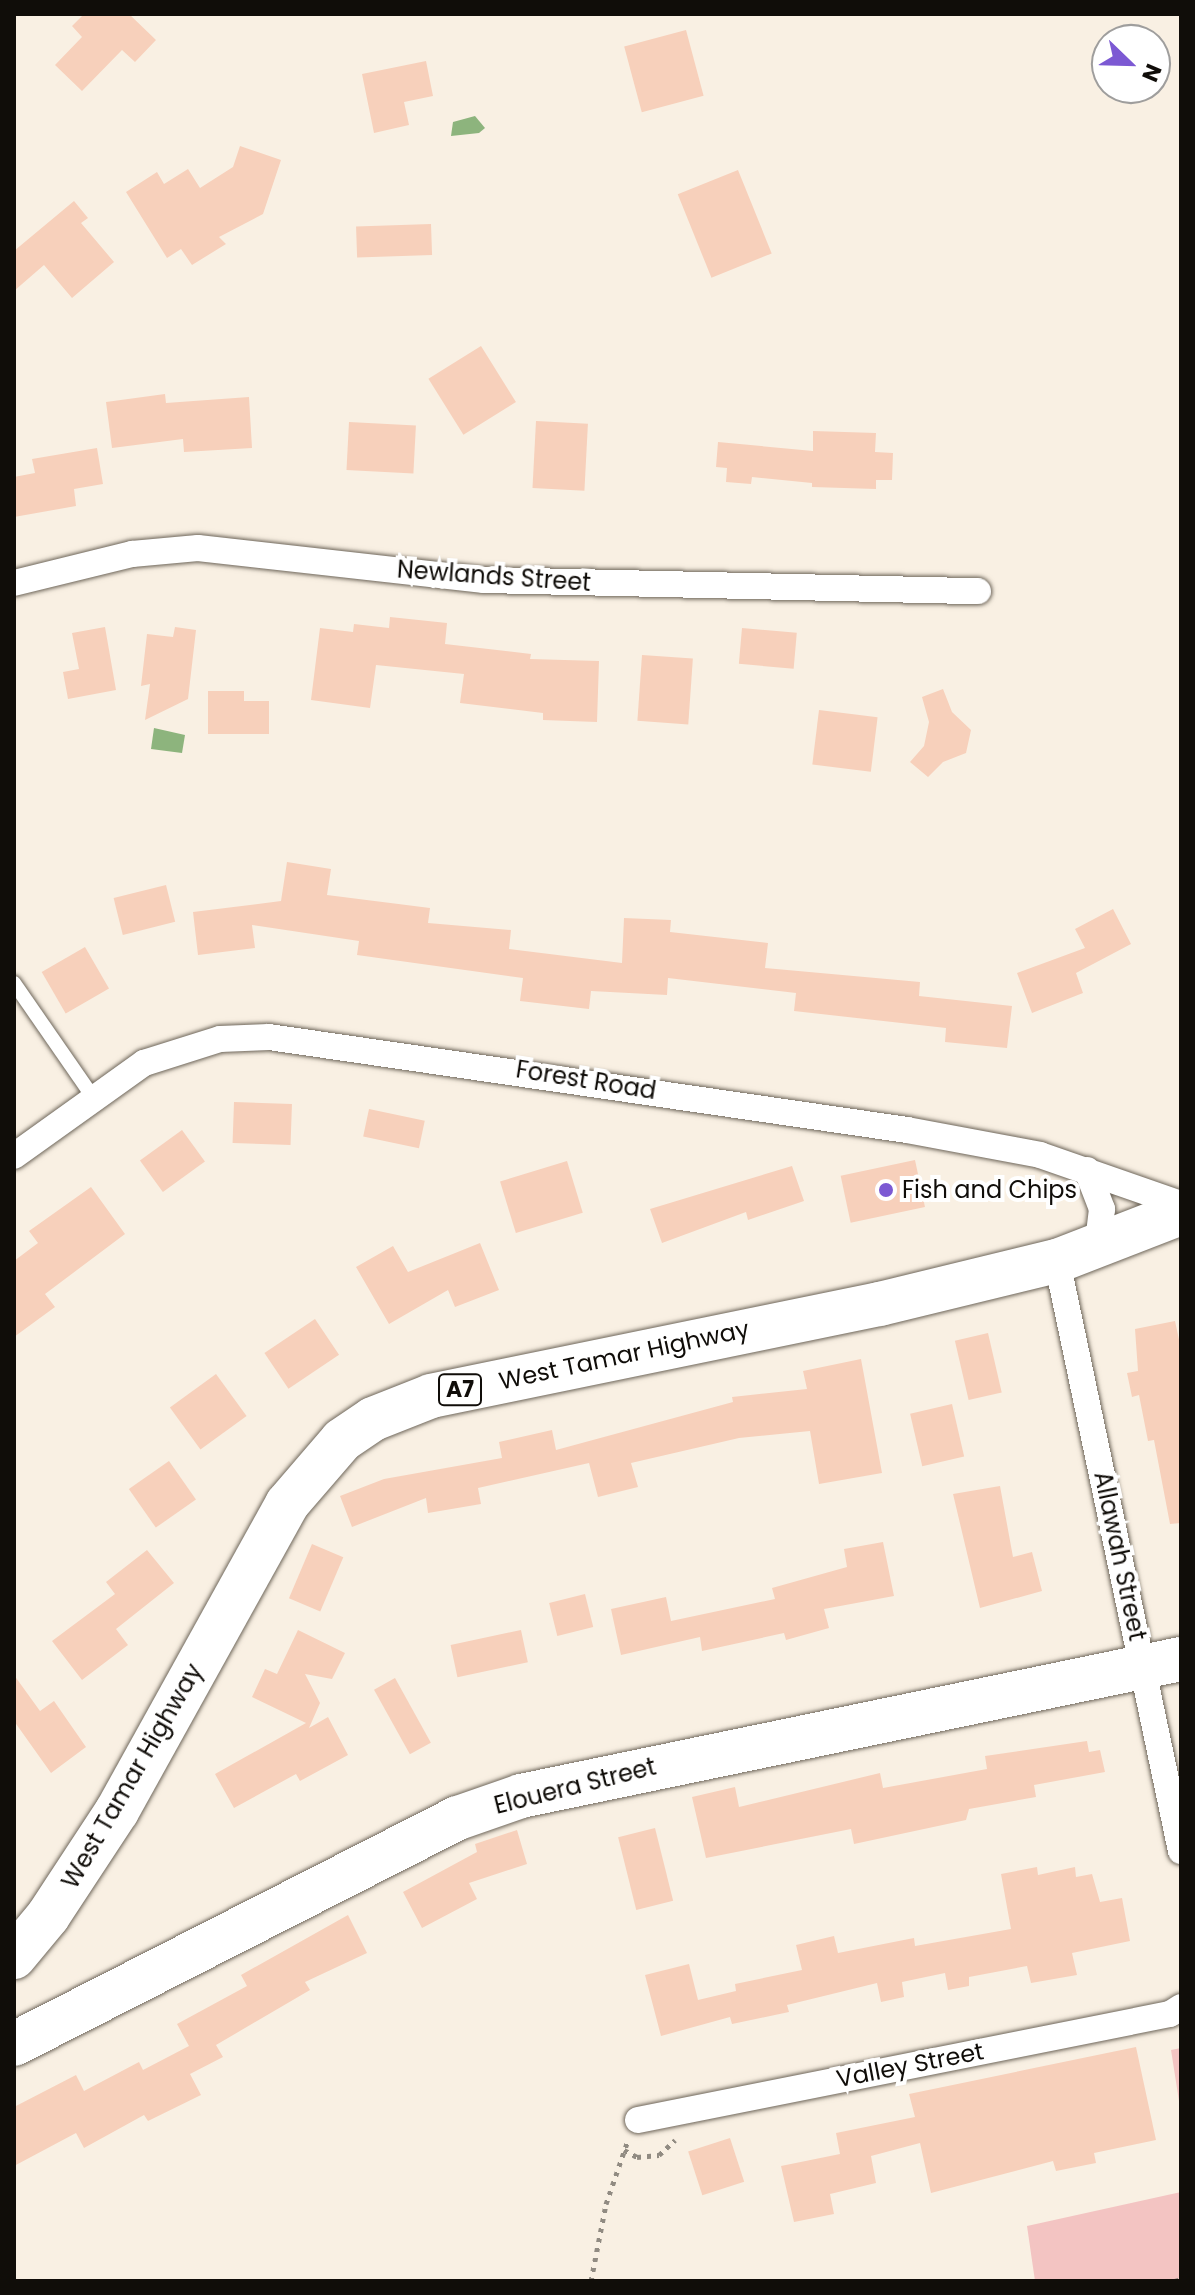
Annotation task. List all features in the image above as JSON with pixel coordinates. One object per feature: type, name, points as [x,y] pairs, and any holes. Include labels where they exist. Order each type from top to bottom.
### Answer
[{"type":"highway","name":"West Tamar Highway","points":[[14,1957],[63,1895],[117,1811],[287,1504],[342,1440],[373,1419],[431,1396],[880,1304],[1057,1261],[1181,1213]]},
{"type":"highway","name":"Elouera Street","points":[[14,2044],[458,1818],[521,1796],[1162,1663]]},
{"type":"street","name":"Newlands Street","points":[[14,583],[132,554],[198,548],[484,580],[978,591]]},
{"type":"street","name":"Forest Road","points":[[14,1156],[93,1097],[176,1049],[220,1039],[269,1037],[907,1130],[1040,1155],[1181,1204]]},
{"type":"street","points":[[1087,1170],[1102,1209],[1098,1244]]},
{"type":"street","name":"Allawah Street","points":[[1057,1261],[1162,1663],[1181,1851]]},
{"type":"street","name":"Valley Street","points":[[638,2120],[1170,2014],[1181,2007]]},
{"type":"lane","points":[[14,983],[93,1097]]},
{"type":"path","points":[[591,2281],[606,2204],[624,2150],[638,2120]]},
{"type":"path","points":[[624,2150],[637,2157],[659,2155],[670,2149],[679,2133]]},
{"type":"path","points":[[1175,2281],[1181,2279]]},
{"type":"shaded area","points":[[475,116],[485,128],[479,133],[451,136],[453,122]]},
{"type":"shaded area","points":[[154,728],[185,735],[182,753],[151,749]]},
{"type":"shaded area","points":[[1181,2048],[1181,2114],[1171,2050]]},
{"type":"shaded area","points":[[1181,2192],[1181,2281],[1035,2281],[1027,2226]]},
{"type":"building","points":[[84,14],[129,14],[156,40],[135,62],[122,50],[82,91],[55,65],[82,37],[72,26]]},
{"type":"building","points":[[686,30],[704,96],[642,112],[624,47]]},
{"type":"building","points":[[426,61],[433,96],[404,102],[409,125],[374,133],[362,74]]},
{"type":"building","points":[[240,146],[281,160],[263,214],[219,237],[226,244],[192,265],[181,249],[167,258],[126,192],[157,172],[164,184],[188,169],[200,188],[233,167]]},
{"type":"building","points":[[738,170],[772,253],[711,278],[678,194]]},
{"type":"building","points":[[74,201],[88,218],[81,223],[114,262],[72,298],[44,265],[14,291],[14,251]]},
{"type":"building","points":[[431,224],[432,255],[357,258],[356,227]]},
{"type":"building","points":[[481,346],[516,402],[463,435],[428,379]]},
{"type":"building","points":[[165,394],[166,403],[249,397],[252,448],[184,452],[183,439],[112,448],[106,402]]},
{"type":"building","points":[[536,421],[588,424],[584,491],[532,488]]},
{"type":"building","points":[[349,422],[416,426],[413,473],[346,470]]},
{"type":"building","points":[[813,431],[876,433],[875,452],[893,453],[892,480],[876,480],[876,489],[812,487],[812,483],[752,477],[751,484],[726,482],[727,468],[716,467],[718,442],[813,451]]},
{"type":"building","points":[[97,448],[103,484],[74,489],[76,506],[14,517],[14,477],[35,473],[32,459]]},
{"type":"building","points":[[390,617],[447,623],[445,644],[531,654],[530,659],[599,661],[597,722],[543,720],[543,713],[460,703],[464,674],[376,665],[370,708],[311,700],[320,628],[353,632],[354,624],[389,628]]},
{"type":"building","points":[[105,627],[116,690],[68,699],[63,672],[79,669],[72,633]]},
{"type":"building","points":[[175,627],[196,630],[188,699],[145,720],[150,684],[141,686],[147,634],[173,637]]},
{"type":"building","points":[[742,628],[797,633],[794,669],[739,664]]},
{"type":"building","points":[[642,655],[693,659],[688,724],[637,721]]},
{"type":"building","points":[[943,689],[952,712],[971,730],[966,753],[943,762],[928,777],[910,762],[924,746],[929,722],[922,697]]},
{"type":"building","points":[[208,691],[244,691],[244,701],[269,701],[269,734],[208,734]]},
{"type":"building","points":[[819,710],[878,717],[871,772],[812,765]]},
{"type":"building","points":[[287,862],[331,869],[327,895],[430,908],[428,923],[511,930],[509,949],[622,963],[624,918],[671,920],[670,932],[768,943],[765,968],[920,982],[919,996],[1012,1006],[1007,1048],[945,1042],[946,1028],[794,1011],[796,993],[668,978],[667,995],[591,991],[589,1009],[520,1001],[523,978],[357,955],[359,941],[252,925],[255,948],[198,955],[193,912],[281,901]]},
{"type":"building","points":[[166,885],[175,922],[123,935],[114,898]]},
{"type":"building","points":[[1113,909],[1131,944],[1076,973],[1083,993],[1032,1013],[1017,973],[1085,948],[1075,929]]},
{"type":"building","points":[[85,947],[109,989],[66,1014],[42,972]]},
{"type":"building","points":[[234,1102],[292,1104],[291,1145],[233,1143]]},
{"type":"building","points":[[369,1109],[425,1121],[419,1148],[363,1136]]},
{"type":"building","points":[[182,1130],[205,1162],[163,1192],[140,1161]]},
{"type":"building","points":[[915,1160],[925,1207],[851,1223],[841,1176]]},
{"type":"building","points":[[567,1161],[583,1213],[516,1233],[500,1181]]},
{"type":"building","points":[[792,1166],[804,1201],[748,1220],[746,1212],[662,1243],[650,1209]]},
{"type":"building","points":[[91,1187],[125,1234],[45,1294],[55,1307],[14,1337],[14,1261],[38,1243],[29,1231]]},
{"type":"building","points":[[480,1243],[499,1290],[455,1307],[448,1290],[389,1324],[356,1267],[393,1246],[408,1272]]},
{"type":"building","points":[[315,1319],[339,1355],[288,1389],[264,1353]]},
{"type":"building","points":[[1175,1321],[1181,1349],[1181,1523],[1170,1524],[1154,1440],[1148,1441],[1139,1395],[1132,1397],[1127,1373],[1138,1371],[1135,1329]]},
{"type":"building","points":[[988,1333],[1002,1392],[969,1400],[955,1341]]},
{"type":"building","points":[[861,1359],[882,1473],[819,1484],[810,1431],[739,1438],[631,1463],[638,1487],[598,1497],[589,1463],[478,1488],[481,1504],[428,1513],[426,1498],[352,1527],[340,1496],[384,1479],[502,1458],[499,1442],[552,1430],[556,1450],[733,1402],[732,1397],[807,1389],[803,1371]]},
{"type":"building","points":[[216,1374],[247,1416],[200,1450],[170,1408]]},
{"type":"building","points":[[952,1404],[964,1457],[922,1466],[910,1414]]},
{"type":"building","points":[[169,1461],[196,1500],[156,1528],[129,1489]]},
{"type":"building","points":[[1000,1486],[1013,1557],[1032,1552],[1042,1591],[980,1608],[953,1494]]},
{"type":"building","points":[[883,1542],[894,1596],[824,1609],[829,1628],[786,1640],[784,1633],[702,1651],[700,1637],[621,1655],[611,1609],[666,1597],[671,1621],[775,1599],[772,1588],[847,1567],[844,1549]]},
{"type":"building","points":[[312,1544],[343,1557],[320,1612],[289,1598]]},
{"type":"building","points":[[147,1550],[174,1583],[116,1629],[128,1645],[82,1680],[52,1641],[115,1594],[106,1582]]},
{"type":"building","points":[[585,1594],[593,1627],[557,1636],[549,1603]]},
{"type":"building","points":[[298,1630],[345,1653],[332,1679],[305,1674],[320,1703],[309,1728],[328,1717],[348,1755],[300,1781],[296,1774],[234,1808],[215,1774],[306,1723],[252,1697],[265,1669],[277,1674]]},
{"type":"building","points":[[521,1630],[528,1662],[457,1677],[451,1645]]},
{"type":"building","points":[[14,1675],[40,1711],[54,1701],[86,1747],[51,1773],[14,1721]]},
{"type":"building","points":[[395,1678],[431,1743],[410,1754],[374,1690]]},
{"type":"building","points":[[1087,1741],[1089,1752],[1100,1750],[1105,1772],[1034,1785],[1036,1797],[969,1809],[966,1820],[854,1844],[851,1829],[706,1858],[692,1797],[735,1787],[739,1807],[880,1773],[883,1788],[987,1769],[985,1756]]},
{"type":"building","points":[[655,1828],[673,1901],[636,1910],[618,1837]]},
{"type":"building","points":[[517,1830],[527,1864],[469,1883],[477,1899],[422,1928],[403,1892],[477,1852],[475,1844]]},
{"type":"building","points":[[1037,1867],[1038,1875],[1075,1867],[1076,1877],[1092,1874],[1100,1902],[1122,1898],[1130,1941],[1072,1953],[1077,1975],[1031,1983],[1027,1966],[969,1977],[969,1986],[948,1990],[945,1973],[902,1982],[904,1997],[881,2002],[877,1983],[787,2005],[789,2012],[732,2024],[730,2017],[661,2036],[645,1975],[689,1964],[698,2000],[736,1991],[735,1984],[802,1970],[796,1945],[834,1936],[838,1953],[914,1938],[915,1946],[1011,1929],[1001,1874]]},
{"type":"building","points":[[348,1915],[367,1953],[305,1982],[310,1990],[216,2045],[223,2057],[190,2074],[201,2095],[148,2121],[144,2115],[84,2148],[76,2133],[14,2166],[14,2107],[76,2075],[84,2091],[139,2062],[143,2070],[189,2046],[177,2024],[247,1986],[241,1975]]},
{"type":"building","points":[[1136,2047],[1156,2140],[1094,2153],[1096,2163],[1056,2171],[1053,2161],[931,2193],[920,2143],[871,2156],[876,2183],[830,2194],[834,2214],[794,2222],[781,2166],[840,2154],[836,2133],[915,2117],[909,2094]]},
{"type":"building","points":[[730,2138],[744,2182],[702,2195],[688,2152]]},
{"type":"place","name":"Fish and Chips","points":[[886,1190]]}]
